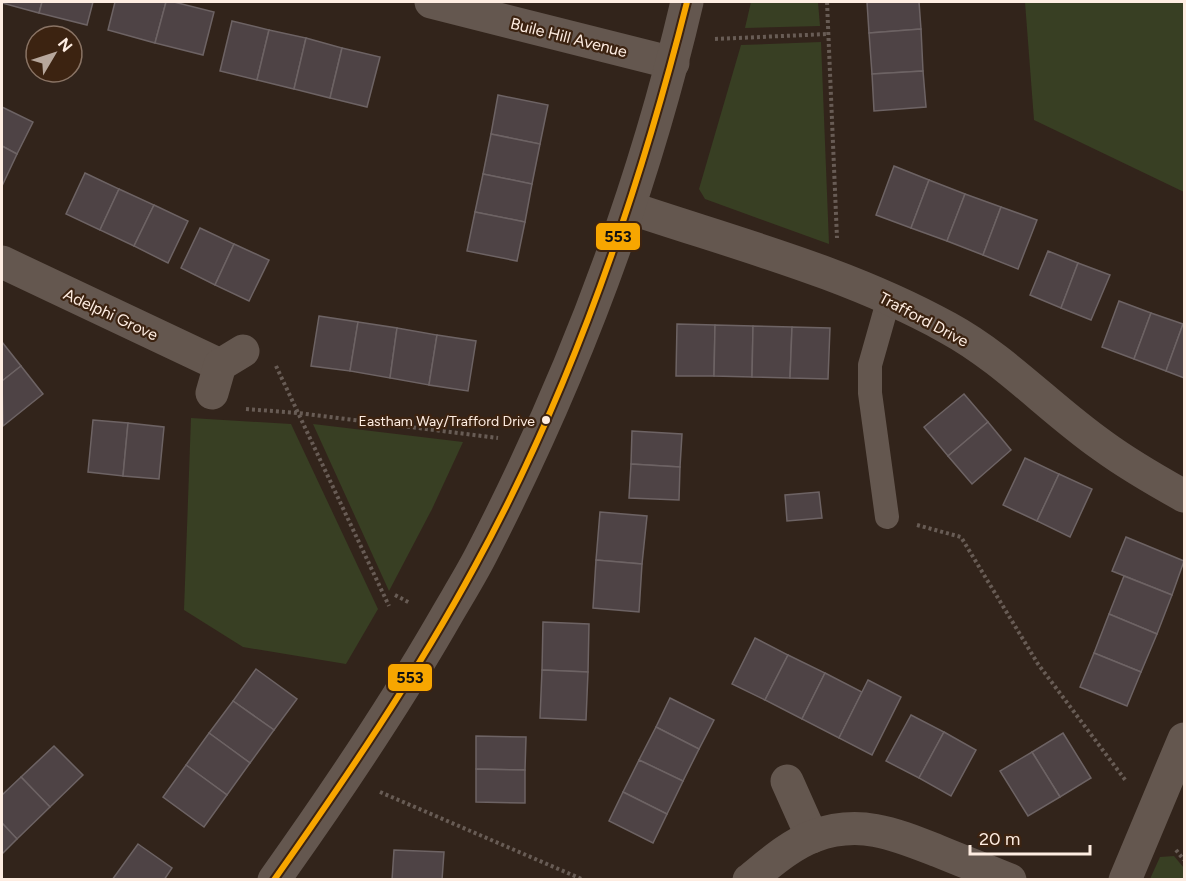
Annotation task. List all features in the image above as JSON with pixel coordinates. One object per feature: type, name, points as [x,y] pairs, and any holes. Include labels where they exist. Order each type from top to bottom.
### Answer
[{"type":"street","name":"Buile Hill Avenue","points":[[431,2],[675,52]]},
{"type":"street","points":[[274,879],[408,682],[480,558],[556,400],[630,208],[687,2]]},
{"type":"street","name":"Trafford Drive","points":[[630,208],[839,278],[889,298],[950,329],[1007,368],[1102,446],[1185,496]]},
{"type":"street","name":"Adelphi Grove","points":[[2,262],[225,370]]},
{"type":"street","points":[[1125,879],[1185,739]]},
{"type":"street","points":[[787,781],[813,837]]},
{"type":"street","points":[[750,879],[781,855],[813,837],[834,830],[862,828],[891,833],[1010,879]]},
{"type":"lane","points":[[887,517],[870,393],[870,365],[889,298]]},
{"type":"path","points":[[827,2],[839,278]]},
{"type":"path","points":[[675,52],[828,34]]},
{"type":"path","points":[[389,606],[298,413],[272,356],[225,370],[221,407],[298,413],[534,444]]},
{"type":"path","points":[[887,517],[961,537],[1038,664],[1185,860]]},
{"type":"path","points":[[345,777],[584,879]]},
{"type":"green space","points":[[751,2],[818,2],[820,26],[745,28]]},
{"type":"green space","points":[[1025,2],[1184,2],[1184,192],[1034,120]]},
{"type":"green space","points":[[821,42],[829,244],[705,199],[699,189],[741,45]]},
{"type":"green space","points":[[191,418],[291,424],[378,609],[346,664],[243,647],[184,610]]},
{"type":"green space","points":[[313,424],[463,442],[432,509],[389,591]]},
{"type":"green space","points":[[1174,856],[1184,868],[1184,879],[1150,879],[1160,857]]},
{"type":"building","points":[[2,2],[42,2],[39,13]]},
{"type":"building","points":[[42,2],[93,2],[87,25],[39,13]]},
{"type":"building","points":[[115,2],[166,2],[155,43],[108,30]]},
{"type":"building","points":[[166,2],[214,12],[203,55],[155,43]]},
{"type":"building","points":[[867,2],[919,2],[921,29],[869,33]]},
{"type":"building","points":[[232,21],[269,30],[257,80],[220,71]]},
{"type":"building","points":[[921,29],[923,71],[872,74],[869,33]]},
{"type":"building","points":[[269,30],[306,38],[294,89],[257,80]]},
{"type":"building","points":[[306,38],[342,48],[330,98],[294,89]]},
{"type":"building","points":[[342,48],[380,57],[367,107],[330,98]]},
{"type":"building","points":[[923,71],[926,107],[874,111],[872,74]]},
{"type":"building","points":[[498,95],[548,105],[540,144],[491,134]]},
{"type":"building","points":[[2,107],[33,122],[17,154],[2,146]]},
{"type":"building","points":[[491,134],[540,144],[532,184],[483,174]]},
{"type":"building","points":[[2,146],[17,154],[2,186]]},
{"type":"building","points":[[894,166],[929,180],[911,228],[876,215]]},
{"type":"building","points":[[85,173],[119,189],[100,230],[66,214]]},
{"type":"building","points":[[483,174],[532,184],[525,222],[475,212]]},
{"type":"building","points":[[929,180],[965,194],[947,241],[911,228]]},
{"type":"building","points":[[119,189],[154,205],[134,246],[100,230]]},
{"type":"building","points":[[965,194],[1001,207],[983,255],[947,241]]},
{"type":"building","points":[[154,205],[188,221],[168,263],[134,246]]},
{"type":"building","points":[[1001,207],[1037,220],[1018,269],[983,255]]},
{"type":"building","points":[[475,212],[525,222],[517,261],[467,251]]},
{"type":"building","points":[[200,228],[234,244],[215,285],[181,268]]},
{"type":"building","points":[[234,244],[269,260],[249,301],[215,285]]},
{"type":"building","points":[[1048,251],[1078,263],[1061,308],[1030,295]]},
{"type":"building","points":[[1078,263],[1110,275],[1091,320],[1061,308]]},
{"type":"building","points":[[1119,301],[1151,313],[1134,359],[1102,347]]},
{"type":"building","points":[[1151,313],[1183,324],[1166,371],[1134,359]]},
{"type":"building","points":[[319,316],[358,322],[350,371],[311,366]]},
{"type":"building","points":[[358,322],[397,328],[390,378],[350,371]]},
{"type":"building","points":[[677,324],[715,325],[714,376],[676,376]]},
{"type":"building","points":[[715,325],[753,326],[752,377],[714,376]]},
{"type":"building","points":[[1184,325],[1184,378],[1166,371]]},
{"type":"building","points":[[753,326],[792,327],[790,378],[752,377]]},
{"type":"building","points":[[792,327],[830,328],[828,379],[790,378]]},
{"type":"building","points":[[397,328],[437,335],[429,385],[390,378]]},
{"type":"building","points":[[437,335],[476,341],[468,391],[429,385]]},
{"type":"building","points":[[2,342],[21,366],[2,381]]},
{"type":"building","points":[[21,366],[43,394],[3,426],[2,381]]},
{"type":"building","points":[[964,394],[988,422],[948,456],[924,427]]},
{"type":"building","points":[[93,420],[128,423],[123,476],[88,472]]},
{"type":"building","points":[[988,422],[1011,450],[972,484],[948,456]]},
{"type":"building","points":[[128,423],[164,427],[159,479],[123,476]]},
{"type":"building","points":[[632,431],[682,434],[680,467],[631,464]]},
{"type":"building","points":[[1025,458],[1059,474],[1037,521],[1003,505]]},
{"type":"building","points":[[631,464],[680,467],[679,500],[629,498]]},
{"type":"building","points":[[1059,474],[1092,489],[1070,537],[1037,521]]},
{"type":"building","points":[[819,492],[822,518],[787,521],[785,495]]},
{"type":"building","points":[[600,512],[647,516],[642,564],[596,560]]},
{"type":"building","points":[[1126,537],[1184,561],[1172,595],[1112,571]]},
{"type":"building","points":[[596,560],[642,564],[639,612],[593,608]]},
{"type":"building","points":[[1124,576],[1172,595],[1157,634],[1109,614]]},
{"type":"building","points":[[1109,614],[1157,634],[1141,672],[1094,653]]},
{"type":"building","points":[[543,622],[589,624],[588,672],[542,670]]},
{"type":"building","points":[[755,638],[788,655],[765,700],[732,684]]},
{"type":"building","points":[[1094,653],[1141,672],[1127,706],[1080,687]]},
{"type":"building","points":[[788,655],[825,673],[802,719],[765,700]]},
{"type":"building","points":[[256,669],[297,699],[274,730],[233,701]]},
{"type":"building","points":[[542,670],[588,672],[586,720],[540,718]]},
{"type":"building","points":[[825,673],[862,692],[839,738],[802,719]]},
{"type":"building","points":[[868,680],[901,697],[872,755],[839,738]]},
{"type":"building","points":[[670,698],[714,720],[699,749],[656,727]]},
{"type":"building","points":[[233,701],[274,730],[250,763],[209,733]]},
{"type":"building","points":[[911,715],[944,732],[919,778],[886,761]]},
{"type":"building","points":[[656,727],[699,749],[683,781],[639,760]]},
{"type":"building","points":[[944,732],[976,750],[951,796],[919,778]]},
{"type":"building","points":[[209,733],[250,763],[227,795],[186,765]]},
{"type":"building","points":[[1063,733],[1091,778],[1060,797],[1032,752]]},
{"type":"building","points":[[476,736],[526,737],[525,770],[476,769]]},
{"type":"building","points":[[54,746],[83,775],[50,807],[21,777]]},
{"type":"building","points":[[1032,752],[1060,797],[1028,816],[1000,771]]},
{"type":"building","points":[[639,760],[683,781],[667,814],[623,792]]},
{"type":"building","points":[[186,765],[227,795],[204,827],[163,797]]},
{"type":"building","points":[[476,769],[525,770],[525,803],[476,802]]},
{"type":"building","points":[[21,777],[50,807],[17,839],[2,823],[2,795]]},
{"type":"building","points":[[623,792],[667,814],[653,843],[609,821]]},
{"type":"building","points":[[2,823],[17,839],[2,854]]},
{"type":"building","points":[[138,844],[172,868],[164,880],[112,880]]},
{"type":"building","points":[[394,850],[444,852],[442,880],[392,880]]},
{"type":"transit line","name":"553","points":[[274,880],[354,765],[429,647],[510,499],[572,361],[599,290],[647,147],[687,2]]},
{"type":"place","name":"Eastham Way/Trafford Drive","points":[[546,420]]}]
